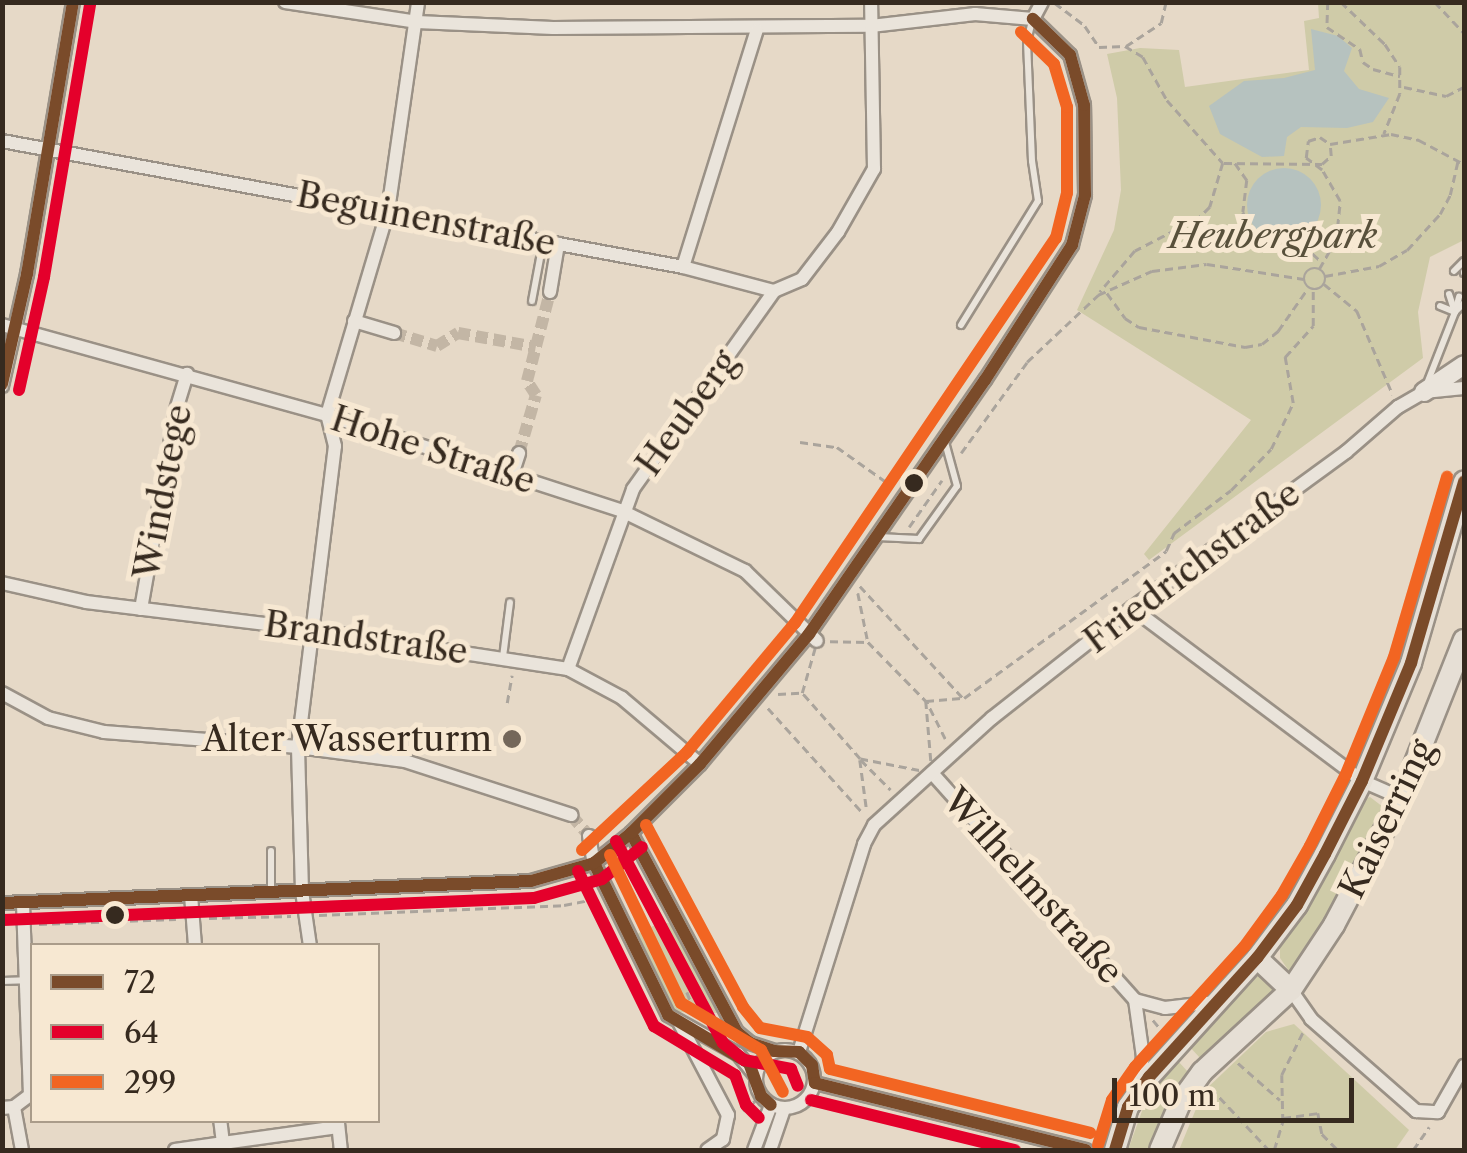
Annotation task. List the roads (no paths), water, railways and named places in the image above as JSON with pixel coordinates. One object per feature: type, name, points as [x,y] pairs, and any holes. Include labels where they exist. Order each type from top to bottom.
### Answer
[{"type":"main road","points":[[1424,392],[1464,365]]},
{"type":"main road","name":"Kaiserring","points":[[1115,1150],[1137,1094],[1258,958],[1297,906],[1362,780],[1411,662],[1464,482]]},
{"type":"main road","name":"Kaiserring","points":[[1160,1150],[1181,1101],[1202,1072],[1291,990],[1365,873],[1401,798],[1464,640]]},
{"type":"main road","points":[[1258,958],[1291,990]]},
{"type":"street","points":[[2,386],[9,327],[48,146],[73,2]]},
{"type":"street","points":[[2,903],[530,881],[594,863],[631,833],[700,764],[756,695],[813,637],[1072,245],[1084,195],[1084,104],[1070,55],[1033,19],[975,14],[871,26],[756,30],[416,22],[285,2]]},
{"type":"street","points":[[310,943],[302,891],[298,747],[335,446],[327,415],[388,211],[418,2]]},
{"type":"street","points":[[774,292],[802,279],[838,232],[874,169],[871,2]]},
{"type":"street","points":[[1033,19],[1042,2]]},
{"type":"street","points":[[683,267],[756,30]]},
{"type":"street","name":"Beguinenstraße","points":[[2,141],[48,146],[683,267],[774,292]]},
{"type":"street","points":[[550,292],[558,244]]},
{"type":"street","name":"Heuberg","points":[[568,669],[633,489],[774,292]]},
{"type":"street","points":[[354,321],[394,334]]},
{"type":"street","name":"Hohe Straße","points":[[9,327],[327,415],[622,511],[744,572],[813,637]]},
{"type":"street","name":"Windstege","points":[[141,609],[186,374]]},
{"type":"street","name":"Friedrichstraße","points":[[798,1052],[864,844],[874,825],[952,754],[1132,608],[1346,452],[1398,406],[1424,392],[1464,388]]},
{"type":"street","points":[[512,475],[519,453]]},
{"type":"street","name":"Brandstraße","points":[[2,583],[88,596],[141,609],[568,669],[622,698],[700,764]]},
{"type":"street","points":[[1132,608],[1362,780],[1401,798]]},
{"type":"street","points":[[2,693],[48,718],[104,732],[298,747],[405,762],[570,815]]},
{"type":"street","name":"Wilhelmstraße","points":[[932,773],[1135,1000],[1143,1056],[1137,1094]]},
{"type":"street","points":[[631,833],[737,1032],[750,1043],[774,1052],[798,1052],[812,1065],[815,1083],[801,1104],[772,1103]]},
{"type":"street","points":[[590,836],[594,863],[668,1015],[738,1054],[772,1103],[770,1150]]},
{"type":"street","points":[[191,895],[195,943]]},
{"type":"street","points":[[22,1150],[8,1108],[30,1095],[29,980],[23,902]]},
{"type":"street","points":[[1291,990],[1311,1019],[1416,1111],[1438,1112],[1464,1066]]},
{"type":"street","name":"Wilhelmstraße","points":[[1135,1000],[1187,1008],[1216,1002]]},
{"type":"street","points":[[679,1022],[728,1115],[723,1138],[707,1150]]},
{"type":"street","points":[[756,1076],[765,1056],[774,1052]]},
{"type":"street","points":[[815,1083],[1086,1150]]},
{"type":"street","points":[[754,1150],[772,1103]]},
{"type":"street","points":[[220,1123],[223,1144]]},
{"type":"street","points":[[174,1150],[338,1124],[341,1150]]},
{"type":"lane","points":[[961,325],[1038,202],[1032,161],[1027,42],[1033,19]]},
{"type":"lane","points":[[532,301],[544,241]]},
{"type":"lane","points":[[1454,270],[1464,261]]},
{"type":"lane","points":[[1448,294],[1454,312]]},
{"type":"lane","points":[[1424,392],[1462,300]]},
{"type":"lane","points":[[1440,306],[1454,312]]},
{"type":"lane","points":[[876,537],[919,540],[957,486],[944,439]]},
{"type":"lane","points":[[509,658],[510,602]]},
{"type":"lane","points":[[270,851],[271,892]]},
{"type":"lane","points":[[2,981],[29,980]]},
{"type":"tunnel","points":[[519,453],[536,395],[527,381],[550,292]]},
{"type":"tunnel","points":[[394,333],[437,346],[458,333],[536,347]]},
{"type":"tunnel","points":[[571,815],[589,836]]},
{"type":"place","name":"Alter Wasserturm","points":[[512,739]]},
{"type":"park label","name":"Heubergpark","points":[[1273,236]]}]
